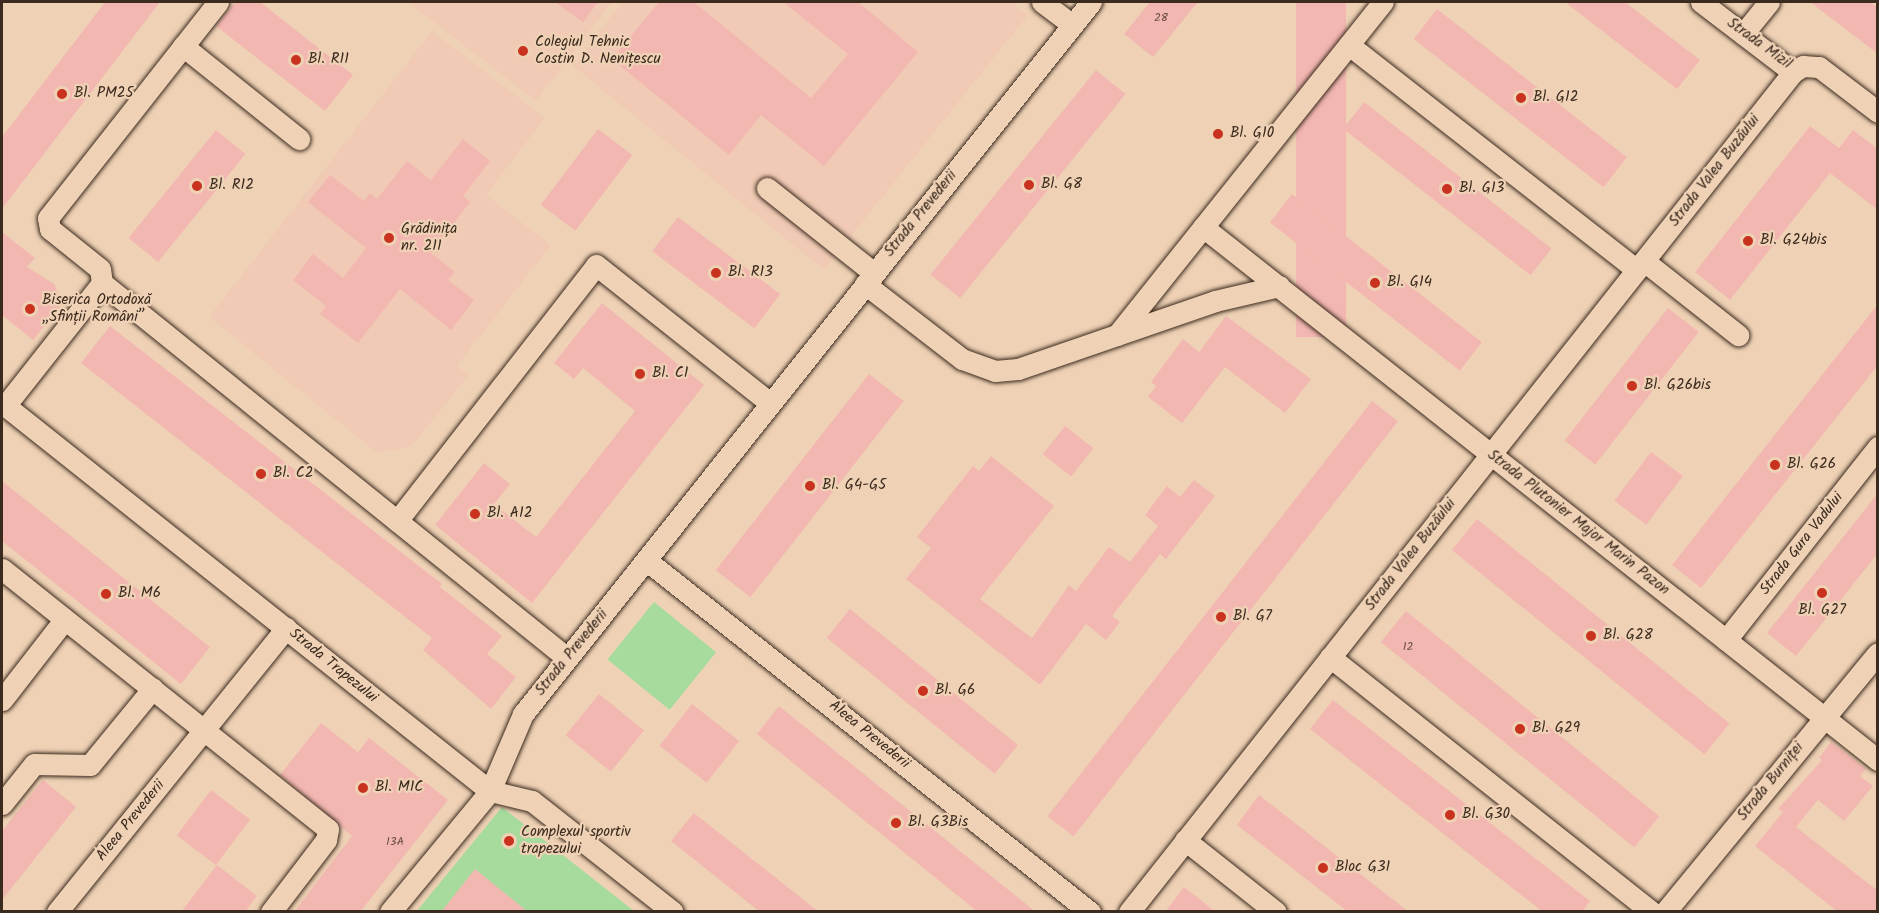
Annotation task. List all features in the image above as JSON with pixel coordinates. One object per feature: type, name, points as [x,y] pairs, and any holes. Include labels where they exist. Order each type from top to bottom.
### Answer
[{"type":"street","points":[[218,2],[48,218],[50,229],[100,269],[102,283],[567,658]]},
{"type":"street","points":[[1042,2],[1072,25]]},
{"type":"street","name":"Strada Prevederii","points":[[390,912],[490,791],[517,723],[567,658],[1091,2]]},
{"type":"street","points":[[1117,335],[1383,2]]},
{"type":"street","name":"Strada Mizil","points":[[1701,2],[1792,72],[1803,66],[1819,67],[1878,112]]},
{"type":"street","points":[[1743,34],[1769,2]]},
{"type":"street","points":[[1349,45],[1641,265],[1738,335]]},
{"type":"street","points":[[183,46],[299,139]]},
{"type":"street","name":"Strada Valea Buzăului","points":[[1129,912],[1792,72]]},
{"type":"street","points":[[767,188],[962,359],[995,371],[1018,369],[1215,301],[1278,286]]},
{"type":"street","name":"Strada Plutonier Major Marin Pazon","points":[[1203,226],[1878,760]]},
{"type":"street","points":[[397,521],[596,265],[770,403]]},
{"type":"street","points":[[3,404],[102,283]]},
{"type":"street","name":"Strada Trapezului","points":[[3,404],[490,791],[532,801],[673,912]]},
{"type":"street","name":"Strada Gura Vadului","points":[[1726,640],[1878,447]]},
{"type":"street","name":"Aleea Prevederii","points":[[646,560],[1090,912]]},
{"type":"street","points":[[2,569],[328,829],[327,840],[271,912]]},
{"type":"street","points":[[2,700],[64,620]]},
{"type":"street","name":"Aleea Prevederii","points":[[57,912],[286,628]]},
{"type":"street","name":"Strada Burniței","points":[[1665,912],[1878,653]]},
{"type":"street","points":[[1330,657],[1652,912]]},
{"type":"street","points":[[2,804],[34,764],[90,765],[153,688]]},
{"type":"street","points":[[1185,840],[1276,912]]},
{"type":"shaded area","name":"Colegiul Tehnic Costin D. Nenițescu","points":[[408,2],[612,2],[536,101]]},
{"type":"shaded area","points":[[622,2],[1011,2],[1028,15],[824,270],[573,66]]},
{"type":"shaded area","points":[[432,31],[545,118],[486,195],[551,245],[457,366],[469,375],[411,447],[376,452],[209,317]]},
{"type":"green space","points":[[654,602],[716,652],[670,710],[607,660]]},
{"type":"green space","name":"Complexul sportiv trapezului","points":[[502,807],[634,911],[416,912]]},
{"type":"building","name":"Bl. PM25","points":[[105,2],[160,2],[2,209],[2,137]]},
{"type":"building","name":"Bl. R11","points":[[235,2],[260,2],[353,75],[325,111],[216,26]]},
{"type":"building","points":[[555,2],[598,2],[583,22]]},
{"type":"building","points":[[659,2],[694,2],[811,98],[848,54],[783,2],[858,2],[918,52],[824,166],[761,115],[729,155],[612,59]]},
{"type":"building","points":[[1150,2],[1198,2],[1153,57],[1124,34]]},
{"type":"building","points":[[1296,2],[1346,2],[1346,337],[1296,337]]},
{"type":"building","points":[[1565,2],[1625,2],[1700,60],[1677,89]]},
{"type":"building","points":[[1810,2],[1870,2],[1878,7],[1878,54]]},
{"type":"building","name":"Bl. G12","points":[[1437,9],[1627,157],[1604,187],[1414,39]]},
{"type":"building","name":"Bl. G8","points":[[1096,70],[1126,94],[960,298],[930,274]]},
{"type":"building","name":"Bl. G13","points":[[1364,102],[1552,249],[1531,275],[1343,129]]},
{"type":"building","name":"Bl. G24bis","points":[[1810,126],[1839,148],[1853,130],[1878,149],[1878,210],[1830,173],[1730,300],[1695,272]]},
{"type":"building","points":[[598,129],[632,155],[575,231],[541,205]]},
{"type":"building","name":"Bl. R12","points":[[216,130],[246,154],[158,262],[129,238]]},
{"type":"building","points":[[463,139],[490,161],[463,196],[470,202],[431,253],[455,272],[448,280],[474,300],[451,330],[400,289],[358,343],[320,314],[326,306],[293,280],[313,254],[343,278],[366,248],[308,202],[330,175],[364,201],[370,193],[377,199],[407,161],[431,180]]},
{"type":"building","name":"Bl. G14","points":[[1292,194],[1482,342],[1460,371],[1270,222]]},
{"type":"building","name":"Bl. R13","points":[[678,217],[780,294],[754,328],[652,251]]},
{"type":"building","name":"Biserica Ortodoxă „Sfinții Români”","points":[[2,232],[35,258],[27,267],[54,284],[63,303],[33,340],[2,315]]},
{"type":"building","name":"Bl. A12","points":[[602,303],[704,385],[532,603],[435,525],[484,463],[510,484],[494,504],[536,537],[635,411],[583,368],[574,379],[554,363]]},
{"type":"building","name":"Bl. G26","points":[[1878,304],[1878,365],[1701,588],[1672,565]]},
{"type":"building","name":"Bl. G26bis","points":[[1668,308],[1699,332],[1595,464],[1565,440]]},
{"type":"building","points":[[1226,316],[1311,379],[1285,413],[1225,367],[1182,423],[1148,397],[1156,386],[1151,382],[1183,339],[1199,352]]},
{"type":"building","name":"Bl. C2","points":[[110,326],[442,584],[440,587],[502,636],[487,654],[516,677],[491,709],[423,650],[432,638],[81,363]]},
{"type":"building","name":"Bl. G4-G5","points":[[869,374],[904,401],[750,597],[716,570]]},
{"type":"building","name":"Bl. G7","points":[[1372,401],[1398,421],[1074,837],[1048,816]]},
{"type":"building","points":[[1065,426],[1093,448],[1071,477],[1043,454]]},
{"type":"building","points":[[1651,452],[1683,476],[1646,525],[1614,501]]},
{"type":"building","points":[[991,456],[1054,506],[980,599],[1032,638],[1069,585],[1076,591],[1109,547],[1130,562],[1158,526],[1145,515],[1167,486],[1180,497],[1194,480],[1215,496],[1166,559],[1160,554],[1112,616],[1120,622],[1106,640],[1086,624],[1040,685],[906,579],[931,548],[917,537],[973,466],[979,471]]},
{"type":"building","name":"Bl. M6","points":[[2,481],[210,647],[181,684],[2,541]]},
{"type":"building","name":"Bl. G27","points":[[1878,493],[1878,553],[1796,656],[1767,633]]},
{"type":"building","name":"Bl. G28","points":[[1477,519],[1730,724],[1704,755],[1452,550]]},
{"type":"building","name":"Bl. G6","points":[[850,609],[1018,745],[995,774],[827,638]]},
{"type":"building","name":"Bl. G29","points":[[1406,611],[1659,816],[1634,847],[1381,642]]},
{"type":"building","points":[[599,694],[644,731],[611,772],[566,735]]},
{"type":"building","name":"Bl. G30","points":[[1333,700],[1590,901],[1582,912],[1543,912],[1310,729]]},
{"type":"building","points":[[692,704],[739,741],[707,783],[659,746]]},
{"type":"building","name":"Bl. G3Bis","points":[[779,706],[1036,912],[978,912],[757,734]]},
{"type":"building","name":"Bl. M1C","points":[[321,723],[358,752],[369,738],[448,800],[360,912],[294,912],[352,836],[280,775]]},
{"type":"building","points":[[1831,742],[1866,769],[1860,776],[1873,786],[1844,821],[1818,800],[1796,827],[1878,891],[1878,912],[1838,912],[1755,846],[1783,812],[1778,809],[1822,760],[1819,758]]},
{"type":"building","points":[[43,780],[76,807],[2,900],[2,831]]},
{"type":"building","points":[[211,790],[250,819],[216,865],[177,836]]},
{"type":"building","name":"Bloc G31","points":[[1259,795],[1409,912],[1348,912],[1237,825]]},
{"type":"building","points":[[694,813],[819,912],[760,912],[671,841]]},
{"type":"building","points":[[217,865],[257,896],[245,912],[181,912]]},
{"type":"building","points":[[475,869],[528,912],[441,912]]},
{"type":"building","points":[[1184,887],[1216,912],[1165,912]]},
{"type":"place","name":"Colegiul Tehnic Costin D. Nenițescu","points":[[523,51]]},
{"type":"place","name":"Bl. R11","points":[[296,60]]},
{"type":"place","name":"Bl. PM25","points":[[62,94]]},
{"type":"place","name":"Bl. G12","points":[[1521,98]]},
{"type":"place","name":"Bl. G10","points":[[1218,134]]},
{"type":"place","name":"Bl. G8","points":[[1029,185]]},
{"type":"place","name":"Bl. R12","points":[[197,186]]},
{"type":"place","name":"Bl. G13","points":[[1447,189]]},
{"type":"place","name":"Grădinița nr. 211","points":[[389,238]]},
{"type":"place","name":"Bl. G24bis","points":[[1748,241]]},
{"type":"place","name":"Bl. R13","points":[[716,273]]},
{"type":"place","name":"Bl. G14","points":[[1375,283]]},
{"type":"place","name":"Biserica Ortodoxă „Sfinții Români”","points":[[30,309]]},
{"type":"place","name":"Bl. C1","points":[[640,374]]},
{"type":"place","name":"Bl. G26bis","points":[[1632,386]]},
{"type":"place","name":"Bl. G26","points":[[1775,465]]},
{"type":"place","name":"Bl. C2","points":[[261,474]]},
{"type":"place","name":"Bl. G4-G5","points":[[810,486]]},
{"type":"place","name":"Bl. A12","points":[[475,514]]},
{"type":"place","name":"Bl. G27","points":[[1822,593]]},
{"type":"place","name":"Bl. M6","points":[[106,594]]},
{"type":"place","name":"Bl. G7","points":[[1221,617]]},
{"type":"place","name":"Bl. G28","points":[[1591,636]]},
{"type":"place","name":"Bl. G6","points":[[923,691]]},
{"type":"place","name":"Bl. G29","points":[[1520,729]]},
{"type":"place","name":"Bl. M1C","points":[[363,788]]},
{"type":"place","name":"Bl. G30","points":[[1450,815]]},
{"type":"place","name":"Bl. G3Bis","points":[[896,823]]},
{"type":"place","name":"Complexul sportiv trapezului","points":[[509,841]]},
{"type":"place","name":"Bloc G31","points":[[1323,868]]}]
